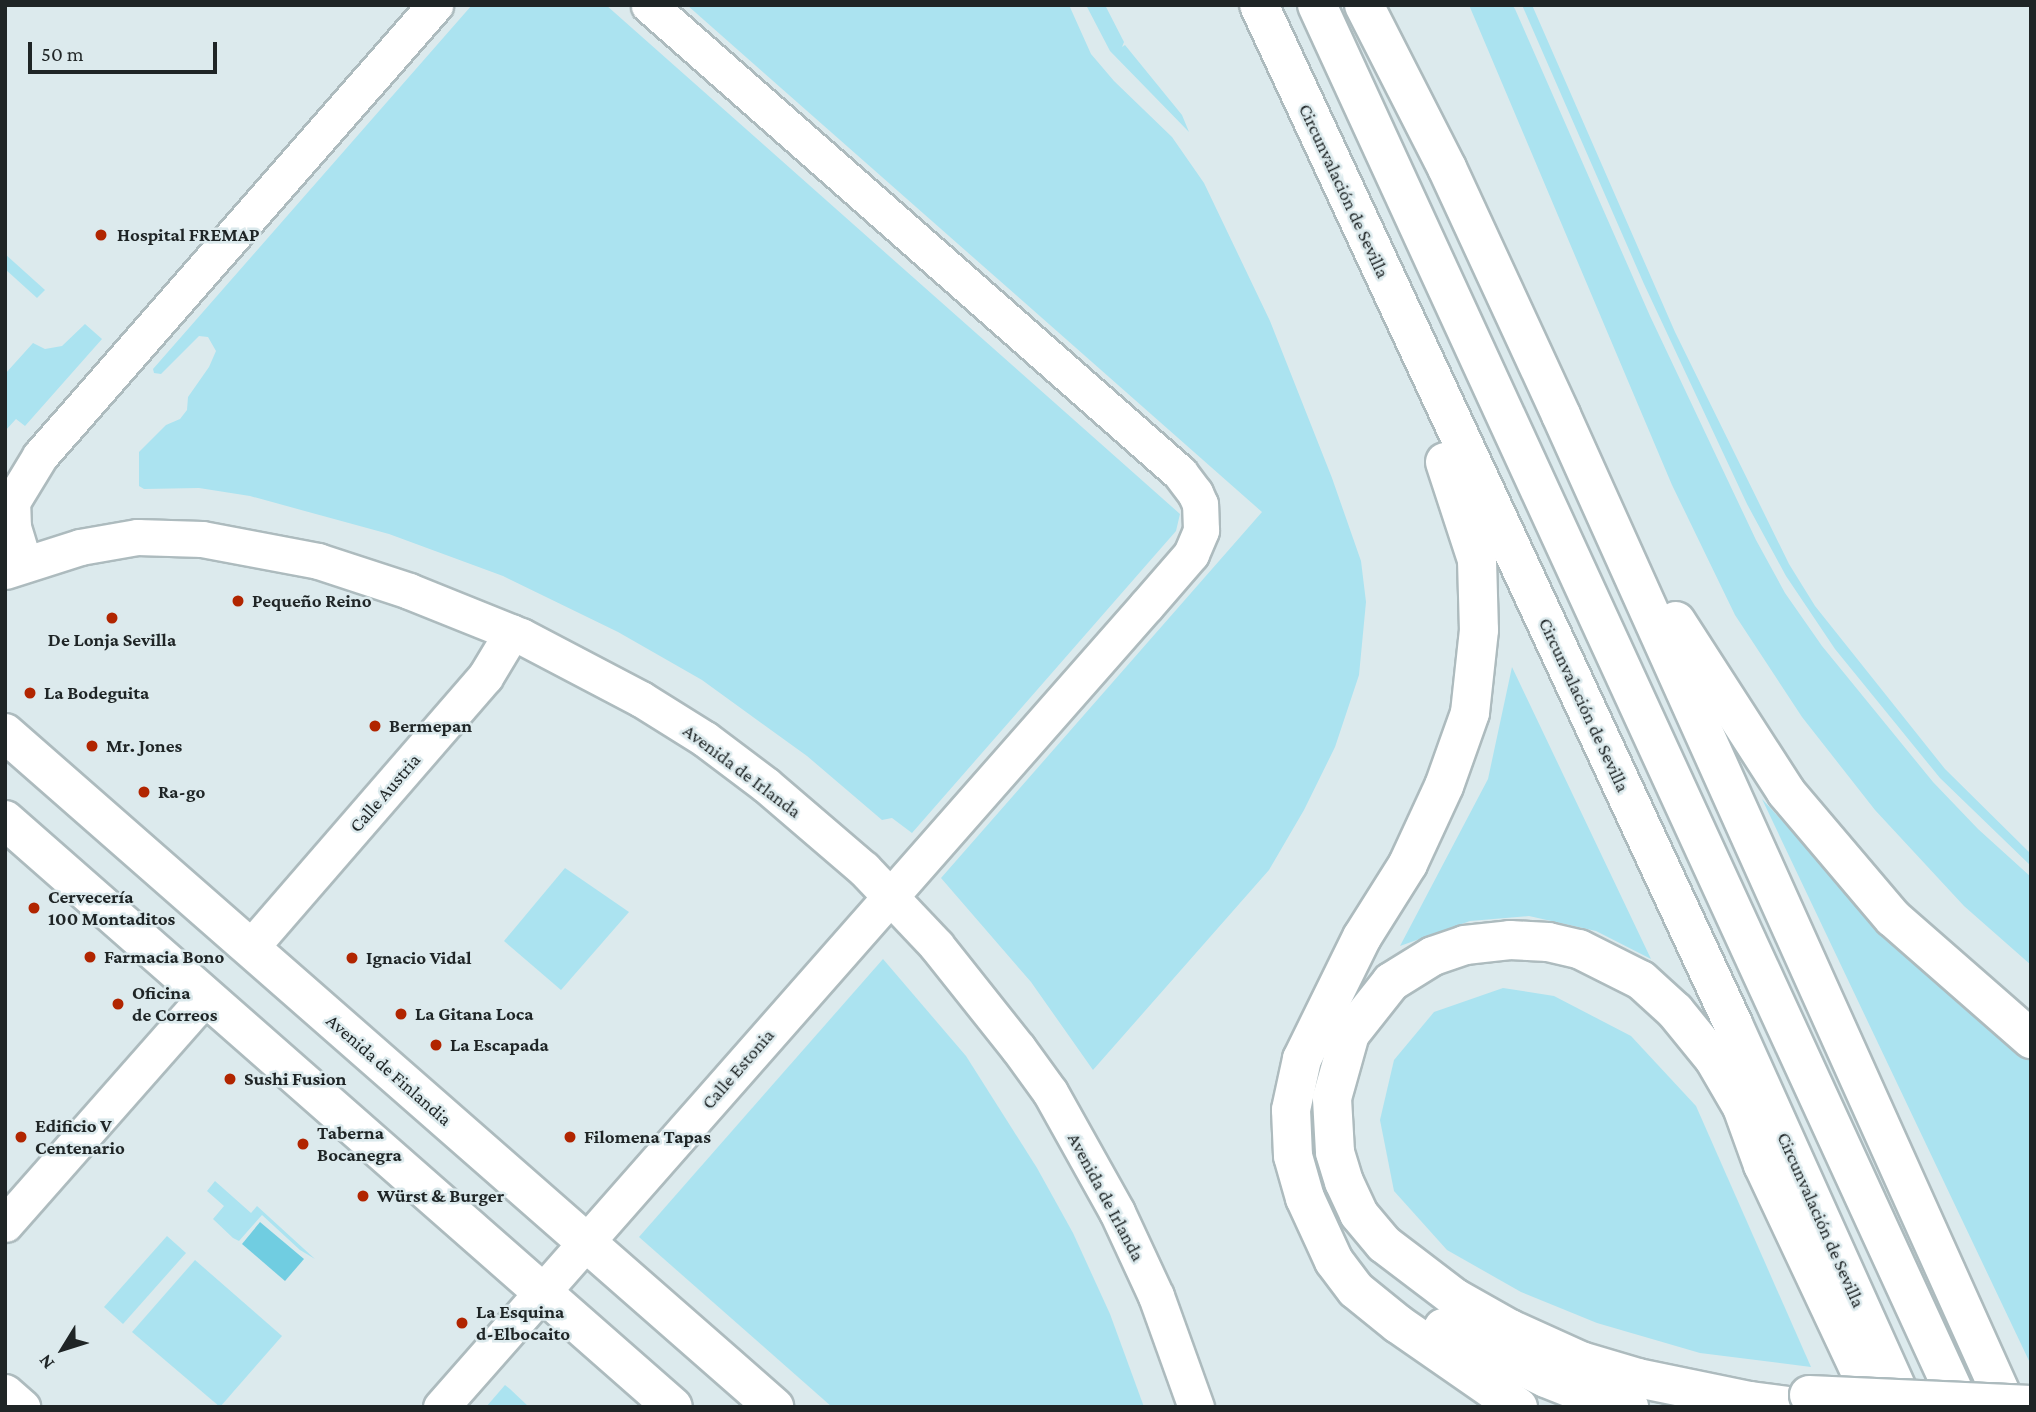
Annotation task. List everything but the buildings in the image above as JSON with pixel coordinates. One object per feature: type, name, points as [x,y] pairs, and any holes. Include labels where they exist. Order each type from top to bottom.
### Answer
[{"type":"main road","name":"Circunvalación de Sevilla","points":[[1259,5],[1352,211],[1733,1024],[1905,1407]]},
{"type":"main road","points":[[1317,5],[1961,1407]]},
{"type":"main road","points":[[1364,5],[1447,169],[1561,415],[2007,1407]]},
{"type":"main road","points":[[1352,211],[1372,295],[1458,494],[1477,560],[1479,630],[1470,713],[1444,786],[1408,864],[1335,986],[1302,1059],[1292,1110],[1293,1156],[1304,1198],[1335,1262],[1356,1290],[1398,1324],[1518,1407]]},
{"type":"main road","points":[[1561,415],[1688,644],[1786,792],[1893,918],[2031,1039]]},
{"type":"main road","name":"Avenida de Finlandia","points":[[5,733],[586,1243],[758,1402]]},
{"type":"main road","points":[[5,820],[673,1407]]},
{"type":"main road","points":[[1877,1407],[1851,1353],[1763,1164],[1698,1064],[1665,1022],[1631,990],[1594,970],[1562,959],[1511,956],[1477,958],[1449,966],[1421,980],[1376,1021],[1355,1063],[1346,1098],[1350,1148],[1363,1186],[1393,1230],[1419,1255],[1460,1285],[1512,1315],[1639,1364],[1802,1401],[2031,1405]]},
{"type":"main road","points":[[1872,1103],[1987,1326],[2023,1407]]},
{"type":"main road","points":[[1321,1231],[1372,1278],[1430,1321],[1472,1345],[1546,1378],[1601,1400],[1629,1407]]},
{"type":"main road","points":[[1851,1353],[1869,1407]]},
{"type":"street","points":[[15,567],[12,482],[40,456],[435,5]]},
{"type":"street","name":"Calle Estonia","points":[[441,1407],[1191,554],[1201,530],[1200,504],[1180,473],[649,5]]},
{"type":"street","name":"Avenida de Irlanda","points":[[15,567],[80,547],[137,537],[202,539],[318,561],[409,591],[512,632],[641,699],[705,739],[766,785],[890,896],[980,997],[1050,1092],[1095,1170],[1139,1256],[1196,1407]]},
{"type":"street","name":"Calle Austria","points":[[250,948],[485,677],[512,632]]},
{"type":"street","points":[[5,1224],[206,996]]},
{"type":"street","points":[[5,1392],[22,1407]]},
{"type":"shaded area","points":[[472,5],[606,5],[1180,514],[1176,531],[912,833],[892,818],[882,820],[807,756],[702,680],[618,632],[503,576],[389,534],[250,496],[199,488],[144,489],[139,486],[139,452],[166,425],[180,419],[187,410],[188,397],[209,367],[216,351],[208,337],[199,336],[161,374],[154,373],[153,369]]},
{"type":"shaded area","points":[[687,5],[1069,5],[1091,54],[1114,81],[1172,137],[1204,183],[1270,321],[1332,478],[1361,561],[1366,602],[1359,675],[1335,747],[1304,810],[1269,870],[1093,1070],[1031,982],[941,878],[1262,512]]},
{"type":"shaded area","points":[[1086,5],[1105,5],[1124,42],[1122,47],[1125,45],[1182,115],[1189,132],[1110,51]]},
{"type":"shaded area","points":[[1469,5],[1512,5],[1515,9],[1650,316],[1756,540],[1785,593],[1822,646],[1933,782],[1978,829],[2031,877],[2031,965],[1964,906],[1875,810],[1802,717],[1735,615],[1672,485]]},
{"type":"shaded area","points":[[1522,5],[1532,5],[1675,332],[1789,564],[1815,606],[1945,769],[2031,854],[2031,866],[1940,778],[1835,649],[1786,576],[1747,504],[1644,284]]},
{"type":"shaded area","points":[[5,254],[45,290],[37,298],[5,269]]},
{"type":"shaded area","points":[[85,324],[102,339],[25,426],[16,419],[5,431],[5,374],[33,343],[45,349],[62,346]]},
{"type":"shaded area","points":[[1512,667],[1651,959],[1596,931],[1529,916],[1470,921],[1400,946],[1488,779]]},
{"type":"shaded area","points":[[1762,799],[1915,964],[2031,1057],[2031,1365]]},
{"type":"shaded area","points":[[565,868],[629,912],[561,990],[504,941]]},
{"type":"shaded area","points":[[883,959],[966,1056],[1037,1168],[1073,1233],[1110,1314],[1144,1407],[832,1407],[639,1237]]},
{"type":"shaded area","points":[[1503,988],[1554,996],[1631,1036],[1696,1106],[1811,1367],[1700,1353],[1597,1323],[1521,1292],[1447,1250],[1394,1191],[1380,1120],[1394,1060],[1434,1012]]},
{"type":"shaded area","points":[[215,1181],[251,1213],[257,1206],[315,1259],[300,1250],[262,1215],[239,1241],[233,1238],[213,1219],[224,1206],[207,1191]]},
{"type":"shaded area","points":[[260,1222],[304,1259],[285,1281],[242,1244]]},
{"type":"shaded area","points":[[167,1236],[186,1253],[123,1324],[104,1307]]},
{"type":"shaded area","points":[[195,1260],[282,1336],[220,1407],[132,1332]]},
{"type":"shaded area","points":[[505,1385],[510,1389],[529,1407],[486,1407]]},
{"type":"place","name":"Hospital FREMAP","points":[[101,235]]},
{"type":"place","name":"Pequeño Reino","points":[[238,601]]},
{"type":"place","name":"De Lonja Sevilla","points":[[112,618]]},
{"type":"place","name":"La Bodeguita","points":[[30,693]]},
{"type":"place","name":"Bermepan","points":[[375,726]]},
{"type":"place","name":"Mr. Jones","points":[[92,746]]},
{"type":"place","name":"Ra-go","points":[[144,792]]},
{"type":"place","name":"Cervecería 100 Montaditos","points":[[34,908]]},
{"type":"place","name":"Farmacia Bono","points":[[90,957]]},
{"type":"place","name":"Ignacio Vidal","points":[[352,958]]},
{"type":"place","name":"Oficina de Correos","points":[[118,1004]]},
{"type":"place","name":"La Gitana Loca","points":[[401,1014]]},
{"type":"place","name":"La Escapada","points":[[436,1045]]},
{"type":"place","name":"Sushi Fusion","points":[[230,1079]]},
{"type":"place","name":"Edificio V Centenario","points":[[21,1137]]},
{"type":"place","name":"Filomena Tapas","points":[[570,1137]]},
{"type":"place","name":"Taberna Bocanegra","points":[[303,1144]]},
{"type":"place","name":"Würst & Burger","points":[[363,1196]]},
{"type":"place","name":"La Esquina d-Elbocaito","points":[[462,1323]]}]
